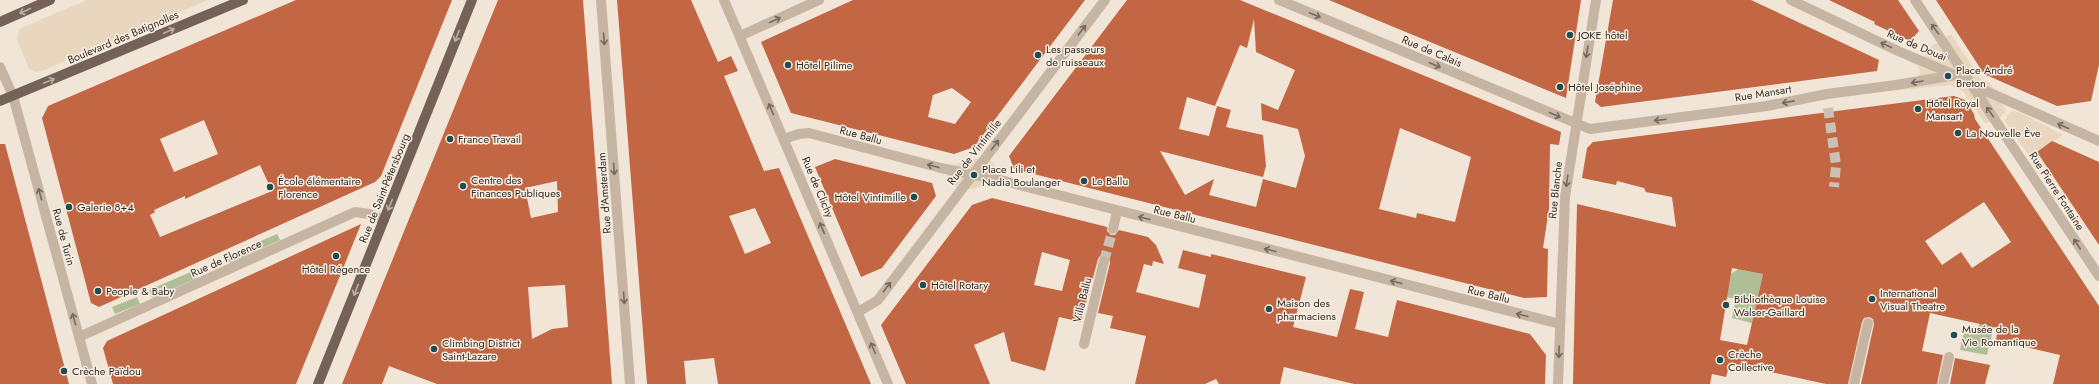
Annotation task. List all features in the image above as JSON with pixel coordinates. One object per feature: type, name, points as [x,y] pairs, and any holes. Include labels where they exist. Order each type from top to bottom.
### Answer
[{"type":"main road","points":[[0,22],[50,0]]},
{"type":"main road","name":"Boulevard des Batignolles","points":[[0,102],[243,0]]},
{"type":"main road","name":"Rue de Saint-Pétersbourg","points":[[318,384],[472,0]]},
{"type":"street","name":"Rue d'Amsterdam","points":[[602,0],[630,384]]},
{"type":"street","name":"Rue de Clichy","points":[[724,0],[888,384]]},
{"type":"street","points":[[740,36],[819,0]]},
{"type":"street","name":"Rue de Vintimille","points":[[858,312],[878,300],[971,175],[1105,0]]},
{"type":"street","name":"Rue de Calais","points":[[1280,0],[1575,124]]},
{"type":"street","name":"Rue Blanche","points":[[1558,384],[1564,197],[1596,0]]},
{"type":"street","name":"Rue de Douai","points":[[1791,0],[1898,51],[1955,74],[1972,85],[2099,141]]},
{"type":"street","name":"Rue Pierre Fontaine","points":[[1914,0],[2099,276]]},
{"type":"street","points":[[0,67],[13,96]]},
{"type":"street","name":"Rue Mansart","points":[[1575,124],[1590,129],[1767,106],[1827,94],[1955,74]]},
{"type":"street","name":"Rue de Turin","points":[[13,96],[92,384]]},
{"type":"street","name":"Rue Ballu","points":[[784,139],[799,134],[809,134],[971,175],[1008,182],[1560,324]]},
{"type":"street","points":[[1113,229],[1117,211]]},
{"type":"street","name":"Rue de Florence","points":[[79,337],[355,212],[369,214],[384,220]]},
{"type":"street","name":"Villa Ballu","points":[[1084,344],[1104,261]]},
{"type":"street","points":[[1854,384],[1868,323]]},
{"type":"street","points":[[1943,384],[1949,357]]},
{"type":"green space","points":[[277,234],[280,240],[230,263],[227,256]]},
{"type":"green space","points":[[1738,269],[1763,274],[1752,323],[1732,318],[1736,299],[1727,297],[1731,274]]},
{"type":"green space","points":[[193,271],[197,278],[152,298],[149,290]]},
{"type":"green space","points":[[137,297],[140,304],[115,314],[112,307]]},
{"type":"green space","points":[[1982,319],[1995,321],[1987,355],[1960,350],[1964,331],[1972,331],[1977,329]]},
{"type":"shaded area","points":[[87,0],[208,0],[42,71],[36,72],[29,69],[17,39],[19,30]]},
{"type":"shaded area","name":"Place André Breton","points":[[1951,34],[1980,78],[1990,83],[2006,111],[1997,121],[1985,123],[1963,91],[1950,85],[1901,90],[1899,81],[1916,79],[1920,73],[1919,67],[1909,61],[1927,56],[1933,45]]},
{"type":"shaded area","name":"Place André Breton","points":[[2012,111],[2021,113],[2063,135],[2030,157],[2005,121],[2007,116]]},
{"type":"shaded area","name":"Place Lili et Nadia Boulanger","points":[[987,156],[1008,182],[959,191],[941,168]]},
{"type":"building","points":[[296,0],[452,0],[381,176],[375,182],[99,307],[91,303],[42,118],[48,106]],"holes":[[[204,120],[218,154],[174,172],[160,139]],[[260,165],[272,191],[160,237],[150,215],[155,212],[154,210],[185,196],[185,199]]]},
{"type":"building","points":[[498,0],[583,0],[612,384],[437,384],[389,366],[382,384],[342,384]],"holes":[[[557,181],[558,212],[531,218],[525,188]],[[565,285],[568,327],[552,329],[532,339],[528,287]]]},
{"type":"building","points":[[617,0],[691,0],[718,62],[731,56],[738,71],[724,76],[764,171],[779,168],[871,384],[718,384],[714,358],[684,361],[686,384],[647,384]],"holes":[[[755,208],[771,243],[745,254],[729,216]]]},
{"type":"building","points":[[853,0],[1085,0],[974,147],[954,154],[791,113],[761,42]],"holes":[[[952,88],[971,102],[955,124],[928,117],[933,95]]]},
{"type":"building","points":[[1127,0],[1240,0],[1561,132],[1559,145],[1550,144],[1549,209],[1543,248],[1548,249],[1547,297],[1524,298],[1014,169],[1009,156]],"holes":[[[1254,19],[1256,52],[1295,70],[1278,110],[1261,103],[1262,120],[1298,129],[1305,156],[1296,188],[1263,179],[1256,207],[1209,195],[1214,179],[1185,195],[1160,151],[1263,177],[1266,166],[1263,135],[1226,127],[1231,110],[1217,106],[1209,136],[1179,129],[1187,97],[1215,106],[1240,45],[1247,48]],[[1400,128],[1471,157],[1455,222],[1417,213],[1416,218],[1379,209]]]},
{"type":"building","points":[[1329,0],[1581,0],[1566,98],[1367,16]]},
{"type":"building","points":[[1613,0],[1751,0],[1879,60],[1877,71],[1601,107],[1595,102]]},
{"type":"building","points":[[1829,0],[1898,0],[1919,31],[1910,41]]},
{"type":"building","points":[[1936,0],[2099,0],[2099,65],[2091,101],[2057,106],[1984,74]]},
{"type":"building","points":[[1954,96],[1965,100],[1974,114],[1975,119],[2099,306],[2099,384],[2053,384],[2060,355],[1996,340],[1998,328],[1930,313],[1922,351],[1943,355],[1937,384],[1861,384],[1874,324],[1873,319],[1869,317],[1864,318],[1862,322],[1848,384],[1826,384],[1730,363],[1726,377],[1712,374],[1710,384],[1573,384],[1577,204],[1676,227],[1672,197],[1646,192],[1644,188],[1617,181],[1616,185],[1582,178],[1587,148],[1593,142]],"holes":[[[1984,202],[2011,242],[1972,268],[1961,252],[1942,265],[1925,241]],[[1732,268],[1763,274],[1747,345],[1720,340]]]},
{"type":"building","points":[[2052,141],[2099,162],[2099,245],[2037,152]]},
{"type":"building","points":[[0,144],[5,144],[69,384],[0,384]]},
{"type":"building","points":[[835,159],[932,183],[936,196],[882,268],[861,277],[815,167]]},
{"type":"building","points":[[992,198],[1107,227],[1107,231],[1111,235],[1115,235],[1119,230],[1148,237],[1156,245],[1164,264],[1153,261],[1152,266],[1144,264],[1136,292],[1199,308],[1206,275],[1178,268],[1183,250],[1211,257],[1211,254],[1306,277],[1293,327],[1337,337],[1350,289],[1364,292],[1355,329],[1388,337],[1397,300],[1530,334],[1546,355],[1545,384],[1354,384],[1284,367],[1280,384],[1219,384],[1216,379],[1205,384],[1135,384],[1146,336],[1110,328],[1113,316],[1098,313],[1110,263],[1109,257],[1105,255],[1100,256],[1098,259],[1081,322],[1059,317],[1045,371],[1011,361],[1004,332],[974,345],[990,384],[906,384],[881,325],[972,205]],"holes":[[[1042,252],[1070,260],[1062,291],[1034,285]]]},
{"type":"building","points":[[361,224],[296,384],[113,384],[103,348],[107,341]]},
{"type":"building","points":[[1955,358],[1990,365],[1985,384],[1950,384]]},
{"type":"tunnel","points":[[1828,108],[1836,165],[1834,187]]},
{"type":"tunnel","points":[[1104,261],[1113,229]]},
{"type":"place","name":"JOKE hôtel","points":[[1570,35]]},
{"type":"place","name":"Les passeurs de ruisseaux","points":[[1038,55]]},
{"type":"place","name":"Hôtel Pilime","points":[[788,65]]},
{"type":"place","name":"Place André Breton","points":[[1948,76]]},
{"type":"place","name":"Hôtel Joséphine","points":[[1560,87]]},
{"type":"place","name":"Hôtel Royal Mansart","points":[[1918,109]]},
{"type":"place","name":"La Nouvelle Ève","points":[[1958,133]]},
{"type":"place","name":"France Travail","points":[[450,139]]},
{"type":"place","name":"Place Lili et Nadia Boulanger","points":[[974,175]]},
{"type":"place","name":"Le Ballu","points":[[1084,181]]},
{"type":"place","name":"Centre des Finances Publiques","points":[[463,186]]},
{"type":"place","name":"École élémentaire Florence","points":[[270,187]]},
{"type":"place","name":"Hôtel Vintimille","points":[[914,197]]},
{"type":"place","name":"Galerie 8+4","points":[[69,207]]},
{"type":"place","name":"Hôtel Régence","points":[[336,256]]},
{"type":"place","name":"Hôtel Rotary","points":[[923,285]]},
{"type":"place","name":"People & Baby","points":[[98,291]]},
{"type":"place","name":"International Visual Theatre","points":[[1872,299]]},
{"type":"place","name":"Bibliothèque Louise Walser-Gaillard","points":[[1726,305]]},
{"type":"place","name":"Maison des pharmaciens","points":[[1269,309]]},
{"type":"place","name":"Musée de la Vie Romantique","points":[[1954,335]]},
{"type":"place","name":"Climbing District Saint-Lazare","points":[[434,349]]},
{"type":"place","name":"Crèche Collective","points":[[1720,360]]},
{"type":"place","name":"Crèche Païdou","points":[[64,371]]}]
